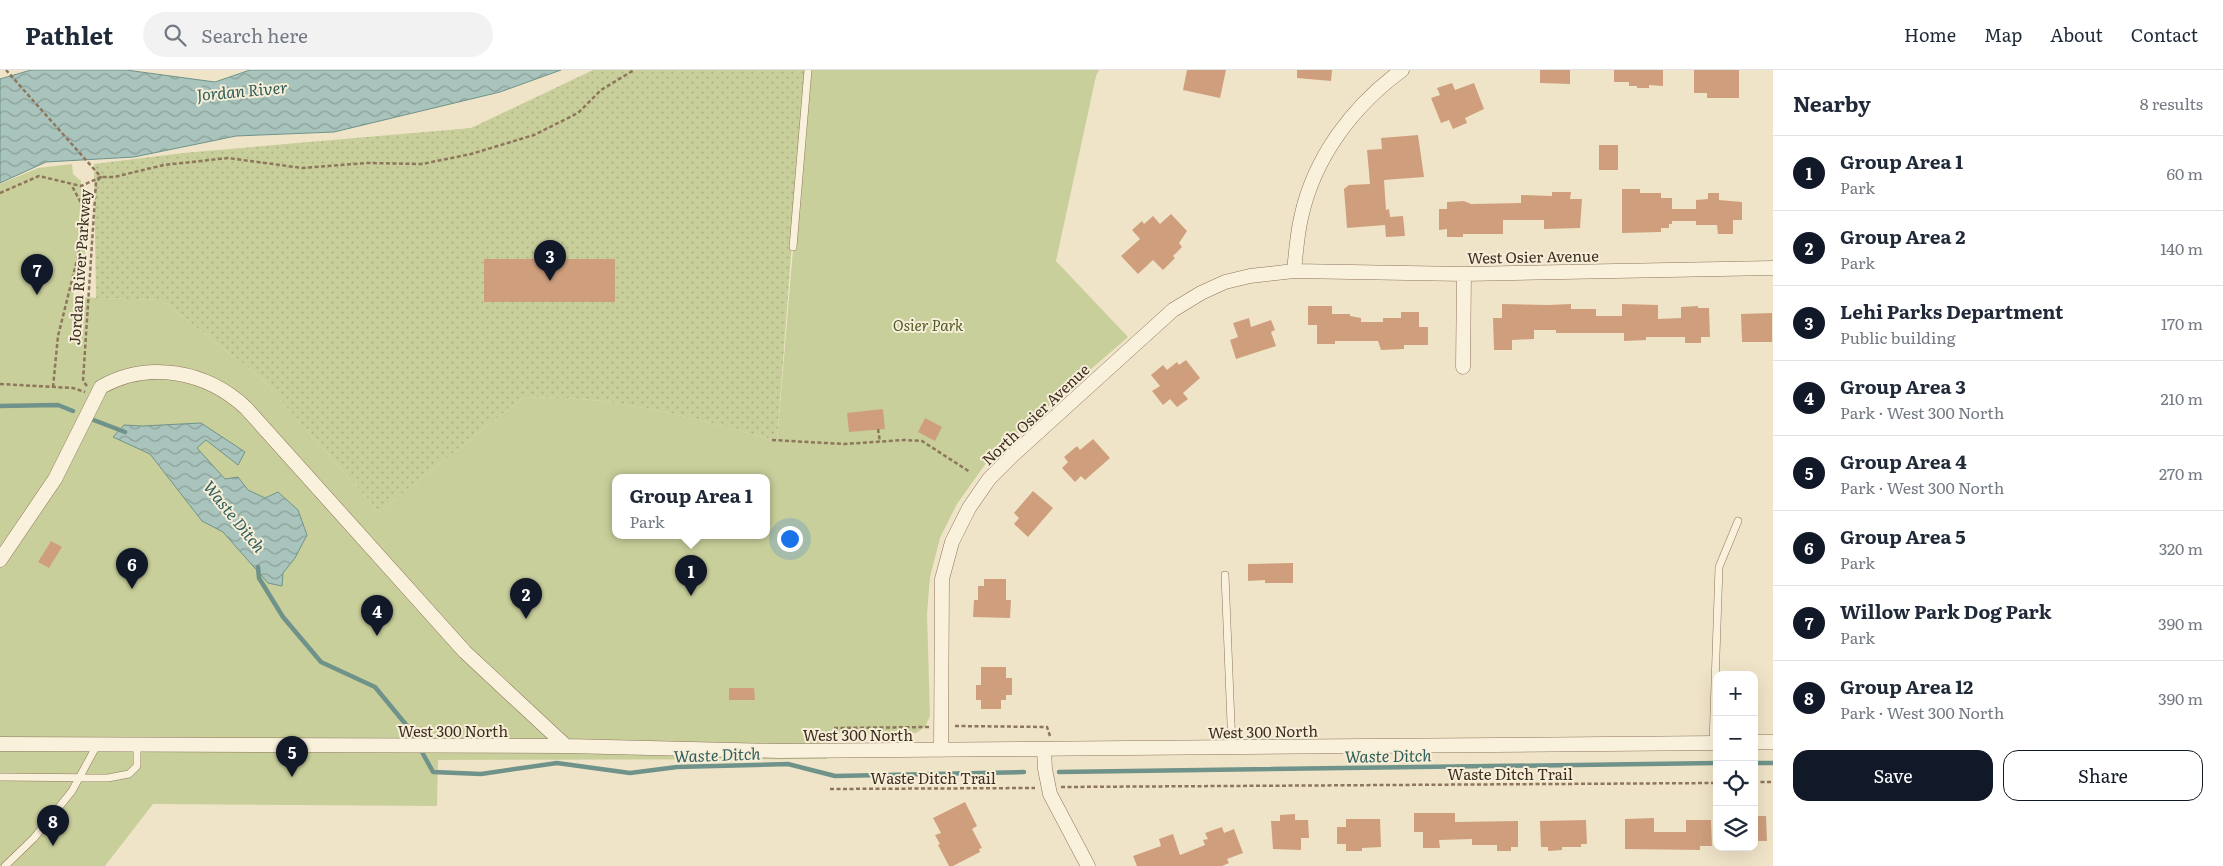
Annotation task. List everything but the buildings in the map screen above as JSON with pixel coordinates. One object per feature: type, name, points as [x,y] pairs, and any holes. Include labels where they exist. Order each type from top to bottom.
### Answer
[{"type":"street","points":[[1294,270],[1301,217],[1313,181],[1330,145],[1355,111],[1372,94],[1402,70]]},
{"type":"street","name":"West Osier Avenue","points":[[1294,270],[1464,274],[1773,268]]},
{"type":"street","name":"North Osier Avenue","points":[[941,750],[942,579],[952,542],[969,508],[989,479],[1174,310],[1225,282],[1250,276],[1294,270]]},
{"type":"street","points":[[1463,366],[1464,274]]},
{"type":"street","points":[[0,560],[55,480],[101,387],[116,378],[134,373],[154,371],[174,372],[195,378],[217,386],[232,396],[465,652],[566,746]]},
{"type":"street","points":[[1758,742],[1773,742]]},
{"type":"street","name":"West 300 North","points":[[0,744],[566,746],[779,751],[1713,743]]},
{"type":"street","points":[[1044,750],[1045,769],[1050,794],[1088,866]]},
{"type":"lane","points":[[793,247],[808,70]]},
{"type":"lane","points":[[1716,716],[1719,567],[1738,521]]},
{"type":"lane","points":[[1225,576],[1232,748]]},
{"type":"lane","points":[[5,866],[34,838],[72,790],[97,745]]},
{"type":"lane","points":[[0,777],[108,778],[129,774],[137,766],[137,745]]},
{"type":"path","points":[[0,193],[39,176],[81,186],[101,177],[6,70]]},
{"type":"path","name":"Jordan River Parkway","points":[[83,381],[96,182],[101,177],[114,177],[164,166],[228,158],[302,168],[367,162],[422,164],[471,154],[534,135],[578,113],[601,90],[634,70]]},
{"type":"path","points":[[54,387],[58,336],[78,256],[84,216],[80,201],[72,185]]},
{"type":"path","points":[[0,384],[73,388],[96,396]]},
{"type":"path","points":[[878,429],[880,442]]},
{"type":"path","points":[[772,440],[844,444],[922,441],[970,472]]},
{"type":"path","points":[[958,726],[1047,727]]},
{"type":"path","points":[[834,728],[925,727]]},
{"type":"path","points":[[1758,782],[1773,782]]},
{"type":"path","name":"Waste Ditch Trail","points":[[1062,787],[1713,783]]},
{"type":"path","name":"Waste Ditch Trail","points":[[830,789],[1035,788]]},
{"type":"green space","points":[[593,70],[805,70],[777,441],[705,421],[656,410],[574,398],[524,397],[379,512],[260,377],[161,300],[96,298],[94,164],[183,153],[471,128]]},
{"type":"green space","name":"Osier Park","points":[[805,70],[1099,70],[1096,76],[1056,261],[1128,337],[991,456],[957,504],[940,538],[930,577],[927,614],[930,716],[925,727],[916,733],[827,734],[827,759],[438,760],[437,806],[153,804],[105,866],[0,866],[0,184],[38,168],[72,164],[73,174],[81,181],[81,189],[88,190],[84,271],[78,269],[73,297],[161,300],[260,377],[379,512],[524,397],[574,398],[656,410],[705,421],[777,441],[794,238]]},
{"type":"water","name":"Jordan River","points":[[31,70],[126,70],[215,82],[250,70],[561,70],[500,92],[334,132],[236,136],[134,157],[46,162],[0,183],[0,79]]},
{"type":"water","points":[[201,423],[245,452],[238,465],[206,440],[197,448],[225,479],[238,477],[248,490],[265,498],[278,492],[298,510],[307,535],[295,558],[283,573],[282,586],[268,583],[223,532],[202,521],[150,454],[113,437],[124,425]]},
{"type":"waterway","name":"Waste Ditch","points":[[0,406],[58,405],[73,411]]},
{"type":"waterway","name":"Waste Ditch","points":[[91,419],[125,432]]},
{"type":"waterway","name":"Waste Ditch","points":[[258,567],[259,578],[283,617],[321,662],[375,687],[408,727],[415,739]]},
{"type":"waterway","name":"Waste Ditch","points":[[422,752],[433,772],[481,774],[557,763],[630,773],[677,767],[788,764],[835,776],[1024,772]]},
{"type":"waterway","name":"Waste Ditch","points":[[1059,772],[1713,763]]},
{"type":"waterway","name":"Waste Ditch","points":[[1758,763],[1773,763]]},
{"type":"place","name":"Lehi Parks Department","points":[[550,281]]},
{"type":"place","name":"Willow Park Dog Park","points":[[37,295]]},
{"type":"place","name":"Group Area 5","points":[[132,589]]},
{"type":"place","name":"Group Area 1","points":[[691,596]]},
{"type":"place","name":"Group Area 2","points":[[526,619]]},
{"type":"place","name":"Group Area 3","points":[[377,636]]},
{"type":"place","name":"Group Area 4","points":[[292,777]]},
{"type":"place","name":"Group Area 12","points":[[53,846]]}]
